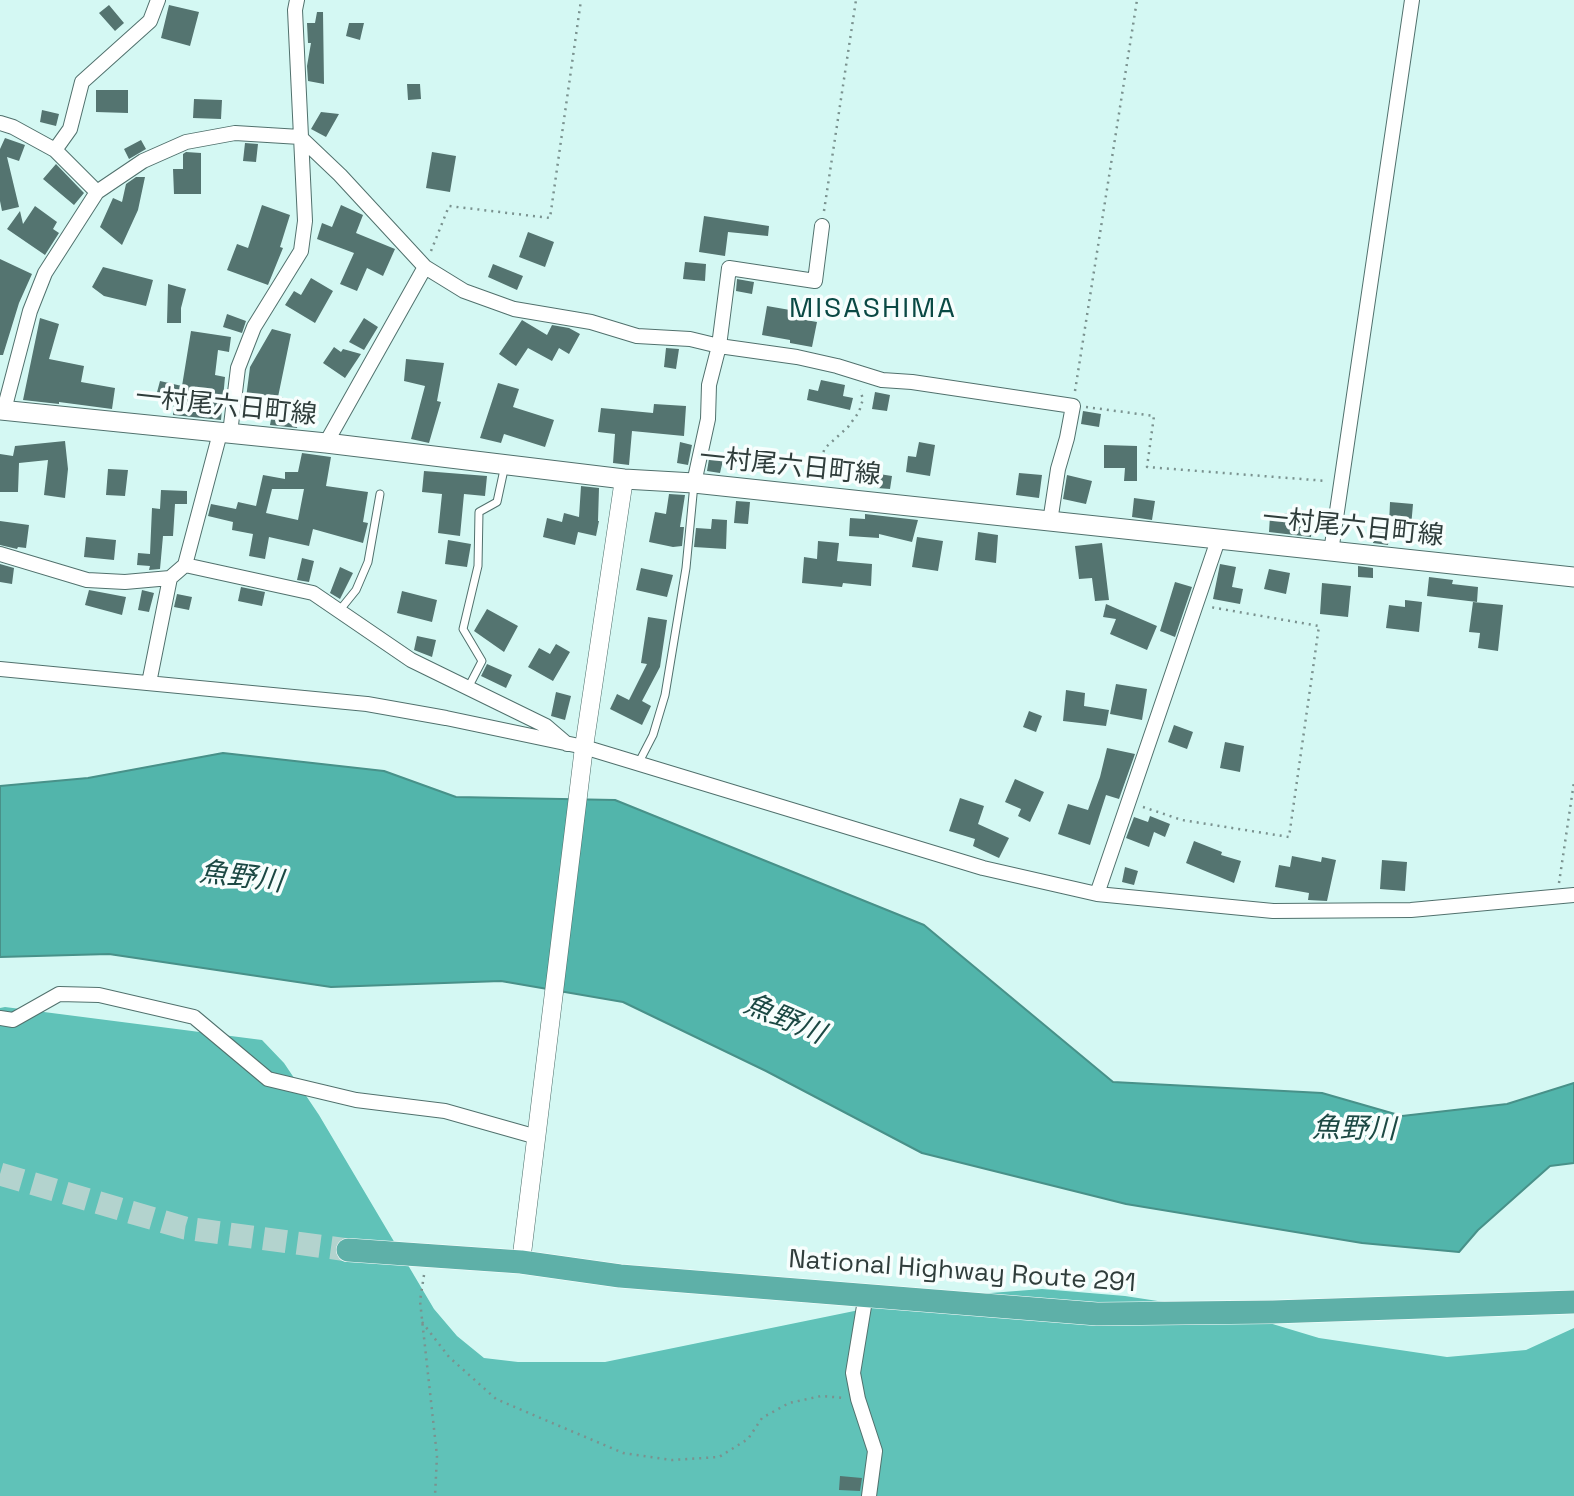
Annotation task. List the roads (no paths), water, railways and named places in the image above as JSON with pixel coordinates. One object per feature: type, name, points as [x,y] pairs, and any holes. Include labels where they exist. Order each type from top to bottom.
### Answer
[{"type":"highway","name":"National Highway Route 291","points":[[348,1250],[521,1262],[620,1276],[1097,1314],[1273,1312],[1574,1302]]},
{"type":"main road","name":"一村尾六日町線","points":[[2,410],[326,443],[624,479],[694,483],[1574,577]]},
{"type":"street","points":[[55,150],[70,129],[82,82],[150,21],[158,0]]},
{"type":"street","points":[[1331,552],[1412,0]]},
{"type":"street","points":[[0,554],[86,580],[125,582],[170,578],[185,565],[225,433],[238,368],[254,327],[300,251],[305,221],[293,3]]},
{"type":"street","points":[[0,123],[55,150],[97,192]]},
{"type":"street","points":[[2,410],[30,311],[45,273],[97,192],[143,161],[187,142],[235,133],[300,136],[425,267],[464,291],[514,309],[591,322],[637,336],[690,339],[797,358],[837,366],[881,380],[1073,406],[1068,438],[1058,469],[1050,522]]},
{"type":"street","points":[[694,483],[708,419],[709,386],[719,346],[730,268],[815,281],[822,226]]},
{"type":"street","points":[[326,443],[425,267]]},
{"type":"street","points":[[521,1262],[537,1137],[576,746],[624,479]]},
{"type":"street","points":[[1097,894],[1218,540]]},
{"type":"street","points":[[185,565],[313,593],[411,660],[546,726],[576,746]]},
{"type":"street","points":[[149,683],[170,578]]},
{"type":"street","points":[[0,669],[367,704],[446,718],[576,746],[983,868],[1097,894],[1273,911],[1411,910],[1574,895]]},
{"type":"street","points":[[0,1018],[13,1020],[59,994],[99,995],[194,1017],[268,1079],[356,1100],[445,1111],[537,1137]]},
{"type":"street","points":[[866,1294],[853,1373],[875,1451],[869,1496]]},
{"type":"lane","points":[[468,688],[482,661],[463,629],[478,566],[478,512],[497,502],[505,465]]},
{"type":"lane","points":[[638,764],[653,735],[665,695],[686,568],[694,483]]},
{"type":"lane","points":[[339,611],[356,590],[368,562],[373,519],[380,494]]},
{"type":"water","name":"魚野川","points":[[223,753],[384,771],[456,797],[615,800],[924,925],[1113,1082],[1322,1093],[1402,1116],[1507,1104],[1574,1083],[1574,1163],[1550,1166],[1478,1230],[1459,1252],[1362,1243],[1126,1204],[922,1153],[766,1071],[623,1002],[501,981],[331,987],[109,954],[0,957],[0,786],[88,778]]},
{"type":"tunnel","points":[[0,1174],[185,1228],[348,1250]]},
{"type":"district","name":"MISASHIMA","points":[[873,309]]}]
